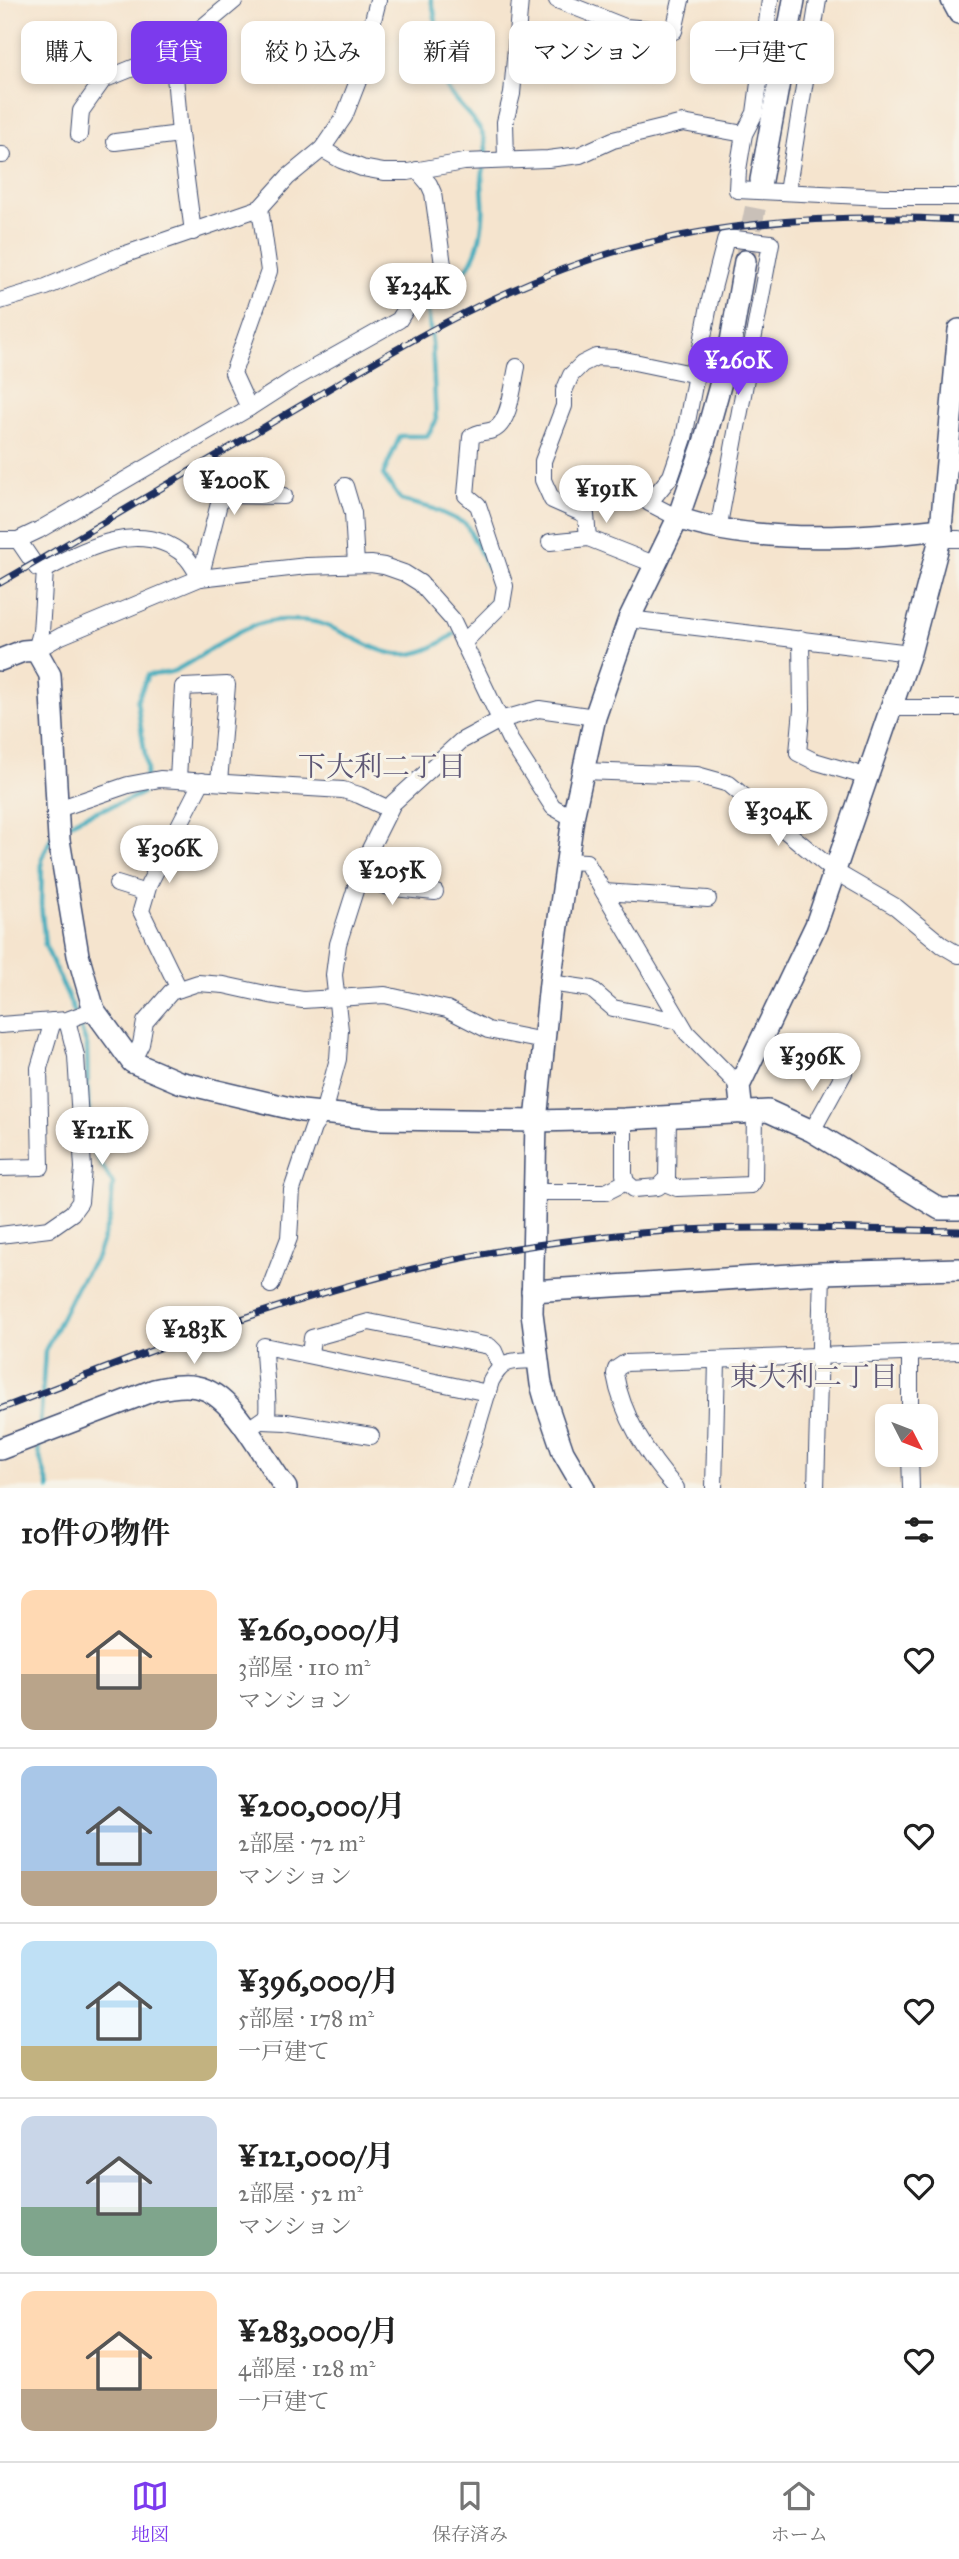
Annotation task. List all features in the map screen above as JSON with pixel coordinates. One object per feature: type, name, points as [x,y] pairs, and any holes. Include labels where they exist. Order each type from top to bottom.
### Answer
[{"type":"street","points":[[210,21],[235,0]]},
{"type":"street","points":[[0,301],[46,287],[120,256],[260,208],[288,177],[322,149],[344,117],[358,80],[378,0]]},
{"type":"street","points":[[506,160],[505,122],[512,94],[520,0]]},
{"type":"street","points":[[557,0],[625,27],[674,31],[681,0]]},
{"type":"street","points":[[769,0],[755,113],[744,134],[737,190],[959,197]]},
{"type":"street","points":[[761,180],[794,0]]},
{"type":"street","points":[[787,192],[818,0]]},
{"type":"street","points":[[952,0],[959,13]]},
{"type":"street","points":[[79,135],[81,111],[103,80],[131,69]]},
{"type":"street","points":[[176,84],[193,232]]},
{"type":"street","points":[[322,149],[341,160],[384,172],[417,170],[464,162],[580,155],[613,140],[683,123],[744,134]]},
{"type":"street","points":[[115,142],[180,134]]},
{"type":"street","points":[[0,540],[18,540],[39,530],[399,320],[415,294],[438,280],[444,272],[433,193],[417,170]]},
{"type":"street","points":[[249,408],[233,373],[269,271],[260,208]]},
{"type":"street","points":[[718,530],[771,243],[726,238],[709,300],[684,438],[671,476],[649,503],[678,518],[718,530],[812,535],[947,536]]},
{"type":"street","points":[[584,1488],[563,1452],[547,1405],[537,1360],[532,1291],[536,1121],[550,983],[573,818],[595,717],[629,619],[678,518],[704,443],[729,353],[745,261]]},
{"type":"street","points":[[739,1086],[816,925],[910,653],[947,536],[959,336]]},
{"type":"street","points":[[588,538],[586,515],[552,500],[543,480],[543,461],[564,407],[564,391],[572,375],[582,364],[596,357],[615,358],[697,375]]},
{"type":"street","points":[[463,643],[502,604],[505,586],[478,505],[466,495],[471,437],[478,432],[495,430],[506,418],[517,367]]},
{"type":"street","points":[[200,578],[225,480],[217,475]]},
{"type":"street","points":[[345,486],[353,513],[356,564]]},
{"type":"street","points":[[220,495],[284,496]]},
{"type":"street","points":[[18,540],[37,568],[45,570],[91,546],[133,538],[161,542],[186,557],[200,578]]},
{"type":"street","points":[[550,542],[588,538],[654,564]]},
{"type":"street","points":[[0,660],[23,651],[37,650],[61,636],[200,578],[307,566],[384,566],[404,573],[420,583],[452,619],[510,740],[553,807],[573,818]]},
{"type":"street","points":[[45,570],[41,632],[37,650],[50,675],[59,840],[78,955],[94,1010],[132,1062],[179,1082],[302,1111],[380,1119],[536,1121],[768,1111],[812,1131],[940,1209],[959,1209]]},
{"type":"street","points":[[629,619],[910,653]]},
{"type":"street","points":[[801,639],[802,709],[797,753],[814,761],[868,777]]},
{"type":"street","points":[[178,779],[183,687],[227,685],[219,782]]},
{"type":"street","points":[[891,708],[959,708]]},
{"type":"street","points":[[271,1285],[289,1238],[292,1190],[313,1128],[323,1113],[338,1059],[341,1030],[334,975],[338,944],[372,841],[389,809],[401,793],[461,741],[500,720],[539,709],[595,717]]},
{"type":"street","points":[[582,771],[697,775],[729,784],[834,871],[896,907],[942,945],[959,955]]},
{"type":"street","points":[[58,812],[137,782],[160,779],[343,790],[389,809]]},
{"type":"street","points":[[179,989],[141,911],[146,893],[202,781]]},
{"type":"street","points":[[567,861],[586,862],[679,1021],[698,1048],[739,1086],[748,1112],[754,1181],[751,1185],[677,1188],[665,1183]]},
{"type":"street","points":[[359,878],[393,888],[435,892]]},
{"type":"street","points":[[117,884],[146,893]]},
{"type":"street","points":[[604,892],[708,900]]},
{"type":"street","points":[[550,983],[591,989],[613,1008],[679,1021]]},
{"type":"street","points":[[132,1062],[141,1044],[145,1022],[171,992],[198,984],[225,985],[303,1000],[385,995],[447,1009],[488,1030],[544,1041]]},
{"type":"street","points":[[0,1024],[60,1021],[94,1010]]},
{"type":"street","points":[[0,1168],[41,1167],[39,1068],[60,1021]]},
{"type":"street","points":[[0,1235],[49,1229],[72,1213],[80,1202],[83,1168],[76,1056],[60,1021]]},
{"type":"street","points":[[812,1131],[844,1073]]},
{"type":"street","points":[[624,1119],[624,1174],[626,1182],[635,1189],[658,1187],[665,1183],[668,1172],[668,1117]]},
{"type":"street","points":[[534,1192],[607,1192],[626,1182]]},
{"type":"street","points":[[532,1291],[822,1273],[959,1269]]},
{"type":"street","points":[[816,1488],[822,1273]]},
{"type":"street","points":[[310,1355],[312,1338],[369,1322],[489,1346],[500,1365]]},
{"type":"street","points":[[255,1426],[267,1416],[264,1346],[488,1393]]},
{"type":"street","points":[[676,1488],[658,1468],[630,1421],[615,1379],[616,1369],[625,1363],[959,1351]]},
{"type":"street","points":[[910,1352],[911,1404]]},
{"type":"street","points":[[500,1365],[537,1360]]},
{"type":"street","points":[[714,1488],[717,1360]]},
{"type":"street","points":[[459,1488],[491,1381],[500,1365]]},
{"type":"street","points":[[0,1449],[154,1390],[176,1386],[198,1387],[213,1393],[255,1426],[286,1488]]},
{"type":"street","points":[[255,1426],[286,1423],[371,1436]]},
{"type":"street","points":[[911,1467],[911,1488]]},
{"type":"waterway","points":[[431,0],[436,21],[439,63],[445,84],[475,122],[485,141],[483,215],[478,246],[467,268],[427,306],[432,342],[436,421],[427,436],[400,436],[383,475],[401,500],[434,509],[466,524],[492,575],[495,596],[483,613]]},
{"type":"waterway","points":[[145,779],[147,769],[137,701],[148,675],[174,671],[240,631],[269,621],[309,621],[322,624],[372,647],[401,655],[417,653],[454,634]]},
{"type":"waterway","points":[[66,826],[84,816],[133,798],[142,793],[143,788]]},
{"type":"waterway","points":[[51,838],[42,858],[41,904],[45,945],[75,1013]]},
{"type":"waterway","points":[[40,1427],[45,1351],[77,1286],[97,1256],[110,1217],[113,1184],[93,1151],[88,1105],[87,1046],[78,1021]]},
{"type":"waterway","points":[[39,1442],[38,1451],[49,1488]]},
{"type":"tunnel","points":[[745,259],[761,180]]},
{"type":"railway","points":[[0,583],[422,335],[502,295],[585,261],[669,238],[751,225],[834,219],[959,220]]},
{"type":"railway","points":[[0,1409],[186,1338],[311,1297],[375,1278],[504,1250],[607,1236],[685,1230],[772,1228],[959,1231]]},
{"type":"district","name":"下大利二丁目","points":[[382,766]]},
{"type":"district","name":"東大利二丁目","points":[[814,1376]]}]
